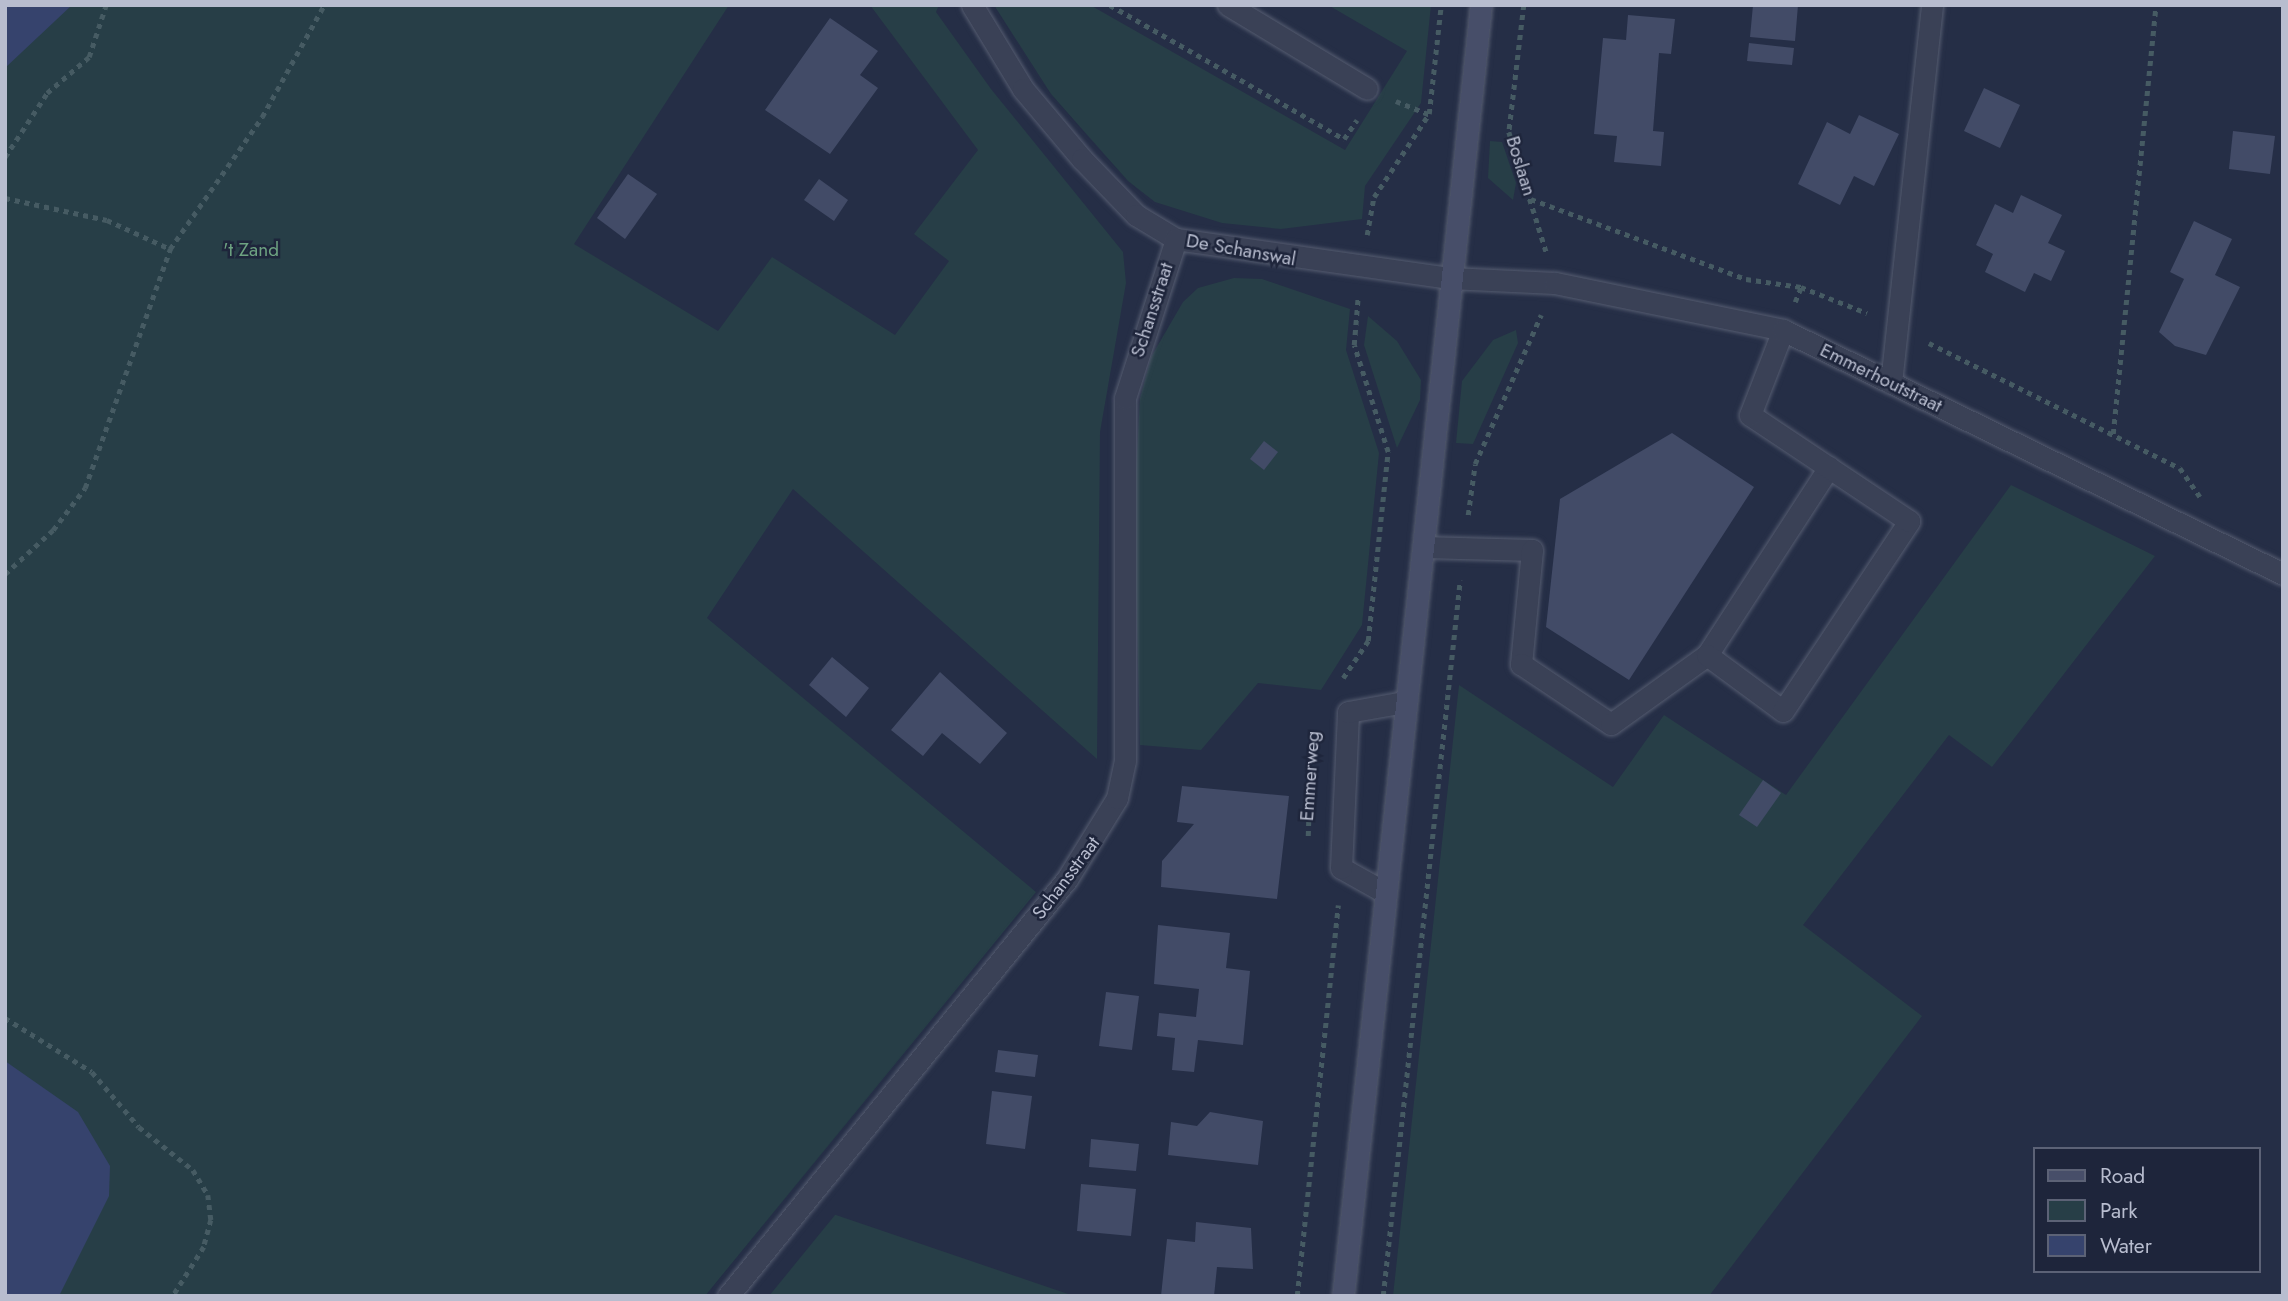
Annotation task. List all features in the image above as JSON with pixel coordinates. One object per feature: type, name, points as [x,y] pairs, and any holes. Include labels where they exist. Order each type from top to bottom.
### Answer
[{"type":"main road","points":[[1343,1296],[1481,5]]},
{"type":"street","name":"De Schanswal","points":[[972,5],[1023,89],[1082,159],[1136,215],[1176,239],[1361,269],[1450,278]]},
{"type":"street","points":[[1228,5],[1367,89]]},
{"type":"street","points":[[1891,383],[1931,5]]},
{"type":"street","name":"Schansstraat","points":[[728,1296],[1067,879],[1117,798],[1125,761],[1125,398],[1176,239]]},
{"type":"street","name":"Emmerhoutstraat","points":[[1450,278],[1555,283],[1783,330],[2283,574]]},
{"type":"street","points":[[1707,654],[1783,711],[1909,520],[1749,415],[1783,330]]},
{"type":"street","points":[[1424,547],[1532,550],[1521,664],[1611,724],[1707,654],[1829,467]]},
{"type":"street","points":[[1386,893],[1341,868],[1348,712],[1405,702]]},
{"type":"path","points":[[5,158],[47,93],[89,57],[106,5]]},
{"type":"path","points":[[5,574],[53,530],[85,488],[170,249],[262,117],[324,5]]},
{"type":"path","points":[[1110,5],[1345,139],[1360,116]]},
{"type":"path","points":[[1337,687],[1368,641],[1388,452],[1353,345],[1361,269],[1374,197],[1429,114],[1441,5]]},
{"type":"path","name":"Boslaan","points":[[1524,5],[1509,132],[1555,283]]},
{"type":"path","points":[[2113,434],[2156,5]]},
{"type":"path","points":[[5,198],[107,220],[170,249]]},
{"type":"path","points":[[1383,1296],[1463,547],[1475,464],[1555,283]]},
{"type":"path","name":"Emmerweg","points":[[1312,733],[1304,826],[1315,850]]},
{"type":"path","points":[[1297,1296],[1341,911],[1336,899]]},
{"type":"path","points":[[5,1018],[92,1072],[139,1127],[193,1170],[208,1195],[211,1220],[204,1247],[173,1296]]},
{"type":"green space","name":"'t Zand","points":[[5,5],[729,5],[574,244],[718,331],[772,257],[895,335],[949,261],[914,234],[978,150],[870,5],[939,5],[936,12],[991,89],[1123,252],[1126,283],[1100,432],[1097,759],[793,489],[707,618],[1036,892],[705,1296],[5,1296]]},
{"type":"green space","points":[[994,5],[1090,5],[1345,150],[1407,51],[1328,5],[1431,5],[1421,103],[1365,186],[1362,219],[1281,229],[1222,223],[1155,202],[1128,181],[1051,94]]},
{"type":"green space","points":[[1490,141],[1502,142],[1516,183],[1513,200],[1488,178]]},
{"type":"green space","points":[[1234,278],[1262,279],[1350,309],[1346,350],[1379,453],[1362,625],[1321,690],[1258,683],[1201,750],[1140,745],[1134,506],[1140,398],[1151,357],[1183,302],[1198,288]]},
{"type":"green space","points":[[1368,316],[1397,341],[1421,380],[1420,400],[1397,448],[1364,345]]},
{"type":"green space","points":[[1516,330],[1518,343],[1473,444],[1456,443],[1462,381],[1493,340]]},
{"type":"green space","points":[[2011,485],[2155,556],[1992,767],[1949,735],[1803,925],[1922,1016],[1709,1296],[1393,1296],[1459,685],[1613,787],[1664,715],[1786,795]]},
{"type":"green space","points":[[836,1215],[1074,1296],[769,1296]]},
{"type":"water","points":[[5,5],[72,5],[5,68]]},
{"type":"water","points":[[5,1061],[78,1112],[110,1166],[109,1196],[59,1296],[5,1296]]},
{"type":"building","points":[[1753,5],[1798,5],[1795,41],[1750,37]]},
{"type":"building","points":[[1628,15],[1675,19],[1671,54],[1659,53],[1653,131],[1664,132],[1661,166],[1614,162],[1617,136],[1594,134],[1603,38],[1626,40]]},
{"type":"building","points":[[830,18],[878,51],[860,75],[878,88],[830,154],[765,110]]},
{"type":"building","points":[[1749,43],[1794,48],[1792,65],[1747,61]]},
{"type":"building","points":[[1984,88],[2020,105],[2000,148],[1964,131]]},
{"type":"building","points":[[1859,115],[1899,134],[1874,186],[1854,176],[1840,205],[1798,184],[1827,122],[1850,134]]},
{"type":"building","points":[[2233,131],[2275,136],[2270,174],[2229,169]]},
{"type":"building","points":[[628,174],[657,194],[625,239],[597,218]]},
{"type":"building","points":[[819,179],[848,200],[834,221],[804,200]]},
{"type":"building","points":[[2021,195],[2062,215],[2048,243],[2065,251],[2051,281],[2034,273],[2025,292],[1985,272],[1993,254],[1976,245],[1995,204],[2013,213]]},
{"type":"building","points":[[2194,221],[2232,239],[2215,275],[2240,287],[2206,355],[2175,346],[2159,332],[2184,279],[2170,272]]},
{"type":"building","points":[[1672,433],[1754,487],[1629,680],[1546,627],[1560,499]]},
{"type":"building","points":[[1264,441],[1278,452],[1264,470],[1250,459]]},
{"type":"building","points":[[832,657],[869,688],[846,717],[809,685]]},
{"type":"building","points":[[940,672],[1007,733],[980,764],[942,733],[923,756],[891,730]]},
{"type":"building","points":[[1763,780],[1781,793],[1757,827],[1739,815]]},
{"type":"building","points":[[1182,786],[1289,796],[1277,899],[1161,887],[1162,861],[1194,824],[1177,822]]},
{"type":"building","points":[[1158,925],[1230,933],[1226,968],[1250,971],[1243,1045],[1198,1040],[1194,1072],[1172,1070],[1175,1038],[1157,1036],[1159,1013],[1196,1017],[1199,989],[1154,984]]},
{"type":"building","points":[[1106,992],[1139,996],[1132,1050],[1099,1046]]},
{"type":"building","points":[[998,1050],[1038,1055],[1035,1077],[995,1072]]},
{"type":"building","points":[[992,1091],[1032,1096],[1025,1149],[986,1144]]},
{"type":"building","points":[[1210,1112],[1263,1121],[1258,1165],[1168,1155],[1171,1122],[1197,1126]]},
{"type":"building","points":[[1091,1139],[1139,1144],[1136,1171],[1089,1167]]},
{"type":"building","points":[[1081,1184],[1136,1189],[1131,1236],[1077,1231]]},
{"type":"building","points":[[1196,1222],[1251,1228],[1253,1269],[1217,1267],[1214,1296],[1161,1296],[1167,1239],[1195,1242]]}]
